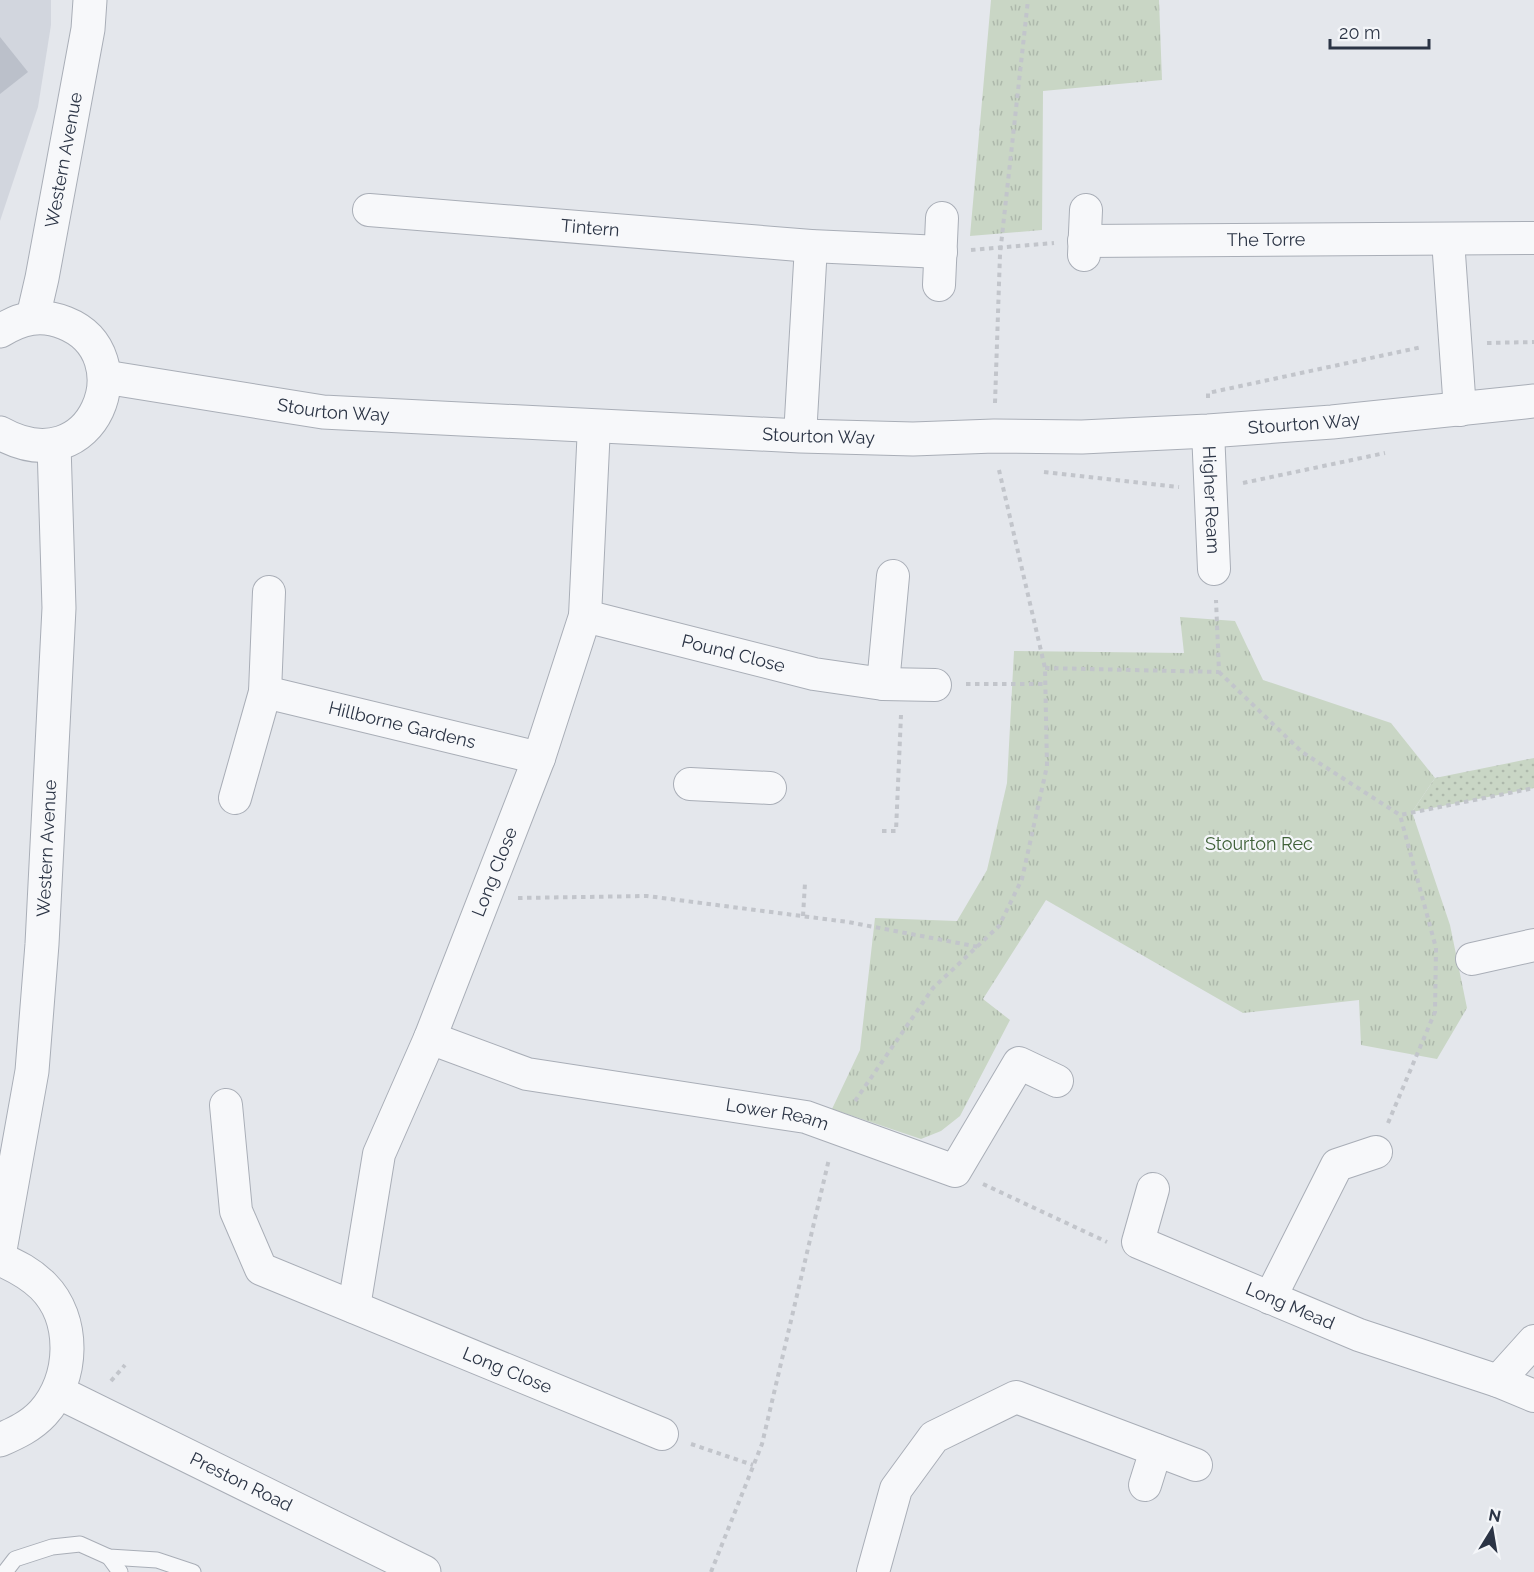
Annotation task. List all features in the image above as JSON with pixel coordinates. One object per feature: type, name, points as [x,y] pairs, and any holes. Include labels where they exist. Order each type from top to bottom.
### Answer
[{"type":"street","name":"Western Avenue","points":[[33,317],[86,41],[90,0]]},
{"type":"street","name":"Tintern","points":[[369,210],[811,246],[941,252]]},
{"type":"street","points":[[1084,248],[1086,210]]},
{"type":"street","points":[[939,285],[942,218]]},
{"type":"street","name":"The Torre","points":[[1084,248],[1534,238]]},
{"type":"street","points":[[1448,240],[1460,410]]},
{"type":"street","points":[[800,436],[811,246]]},
{"type":"street","points":[[0,330],[15,322],[33,317],[54,318],[73,326],[89,340],[100,357],[105,377],[103,395],[97,413],[86,427],[72,438],[54,445],[35,446],[16,442],[0,433]]},
{"type":"street","name":"Stourton Way","points":[[105,377],[323,412],[800,436],[913,439],[994,436],[1082,437],[1208,431],[1460,410],[1534,401]]},
{"type":"street","name":"Long Close","points":[[354,1307],[379,1154],[430,1038],[539,758],[585,616],[594,426]]},
{"type":"street","name":"Higher Ream","points":[[1208,431],[1214,570]]},
{"type":"street","name":"Western Avenue","points":[[0,1250],[32,1071],[42,944],[59,608],[54,445]]},
{"type":"street","points":[[893,576],[893,684]]},
{"type":"street","points":[[235,798],[265,692],[269,592]]},
{"type":"street","name":"Pound Close","points":[[585,616],[814,674],[893,684],[935,685]]},
{"type":"street","name":"Hillborne Gardens","points":[[265,692],[539,758]]},
{"type":"street","points":[[690,784],[770,789]]},
{"type":"street","points":[[1472,959],[1534,945]]},
{"type":"street","name":"Lower Ream","points":[[430,1038],[527,1074],[806,1117],[956,1171]]},
{"type":"street","points":[[956,1171],[1019,1063],[1057,1081]]},
{"type":"street","name":"Long Close","points":[[226,1105],[236,1211],[261,1269],[662,1434]]},
{"type":"street","points":[[1270,1298],[1337,1166],[1376,1152]]},
{"type":"street","points":[[1132,1246],[1153,1190]]},
{"type":"street","name":"Long Mead","points":[[1132,1246],[1270,1298],[1359,1335],[1498,1381],[1534,1396]]},
{"type":"street","points":[[0,1259],[24,1270],[45,1288],[60,1311],[67,1338],[66,1366],[58,1392],[43,1413],[23,1430],[0,1440]]},
{"type":"street","points":[[1498,1381],[1534,1341]]},
{"type":"street","name":"Preston Road","points":[[58,1392],[424,1572]]},
{"type":"street","points":[[873,1572],[896,1489],[934,1437],[1016,1397],[1196,1465]]},
{"type":"street","points":[[1145,1485],[1156,1450]]},
{"type":"lane","points":[[5,1572],[15,1559],[52,1547],[80,1544],[109,1557],[157,1560],[193,1572]]},
{"type":"lane","points":[[109,1557],[120,1572]]},
{"type":"path","points":[[994,436],[1001,247],[1028,0]]},
{"type":"path","points":[[941,252],[1001,247],[1084,248]]},
{"type":"path","points":[[1208,431],[1208,393],[1410,349],[1455,343],[1534,342]]},
{"type":"path","points":[[1034,471],[1212,490],[1396,450]]},
{"type":"path","points":[[711,1572],[762,1444],[836,1128],[933,988],[999,926],[1022,879],[1047,766],[1045,668],[998,468],[1010,469]]},
{"type":"path","points":[[1214,570],[1219,672]]},
{"type":"path","points":[[1045,668],[1219,672],[1302,752],[1400,815],[1436,948],[1435,1012],[1376,1152]]},
{"type":"path","points":[[882,831],[896,831],[893,684]]},
{"type":"path","points":[[935,685],[1045,684]]},
{"type":"path","points":[[1400,815],[1534,788]]},
{"type":"path","points":[[803,916],[805,883]]},
{"type":"path","points":[[485,898],[647,896],[848,922],[979,946]]},
{"type":"path","points":[[956,1171],[1132,1246]]},
{"type":"path","points":[[662,1434],[753,1465]]},
{"type":"shaded area","points":[[0,0],[51,0],[51,25],[38,107],[0,221]]},
{"type":"green space","points":[[991,0],[1159,0],[1162,80],[1043,91],[1042,230],[970,236]]},
{"type":"green space","name":"Stourton Rec","points":[[1180,617],[1235,621],[1263,680],[1391,723],[1435,778],[1412,812],[1450,925],[1467,1008],[1437,1059],[1361,1045],[1359,1000],[1243,1013],[1046,900],[983,999],[1010,1020],[960,1116],[941,1131],[921,1139],[832,1109],[860,1050],[875,918],[957,921],[987,870],[1007,783],[1014,651],[1184,653]]},
{"type":"green space","points":[[1534,758],[1534,788],[1412,812],[1435,778]]},
{"type":"building","points":[[0,37],[28,72],[0,94]]}]
